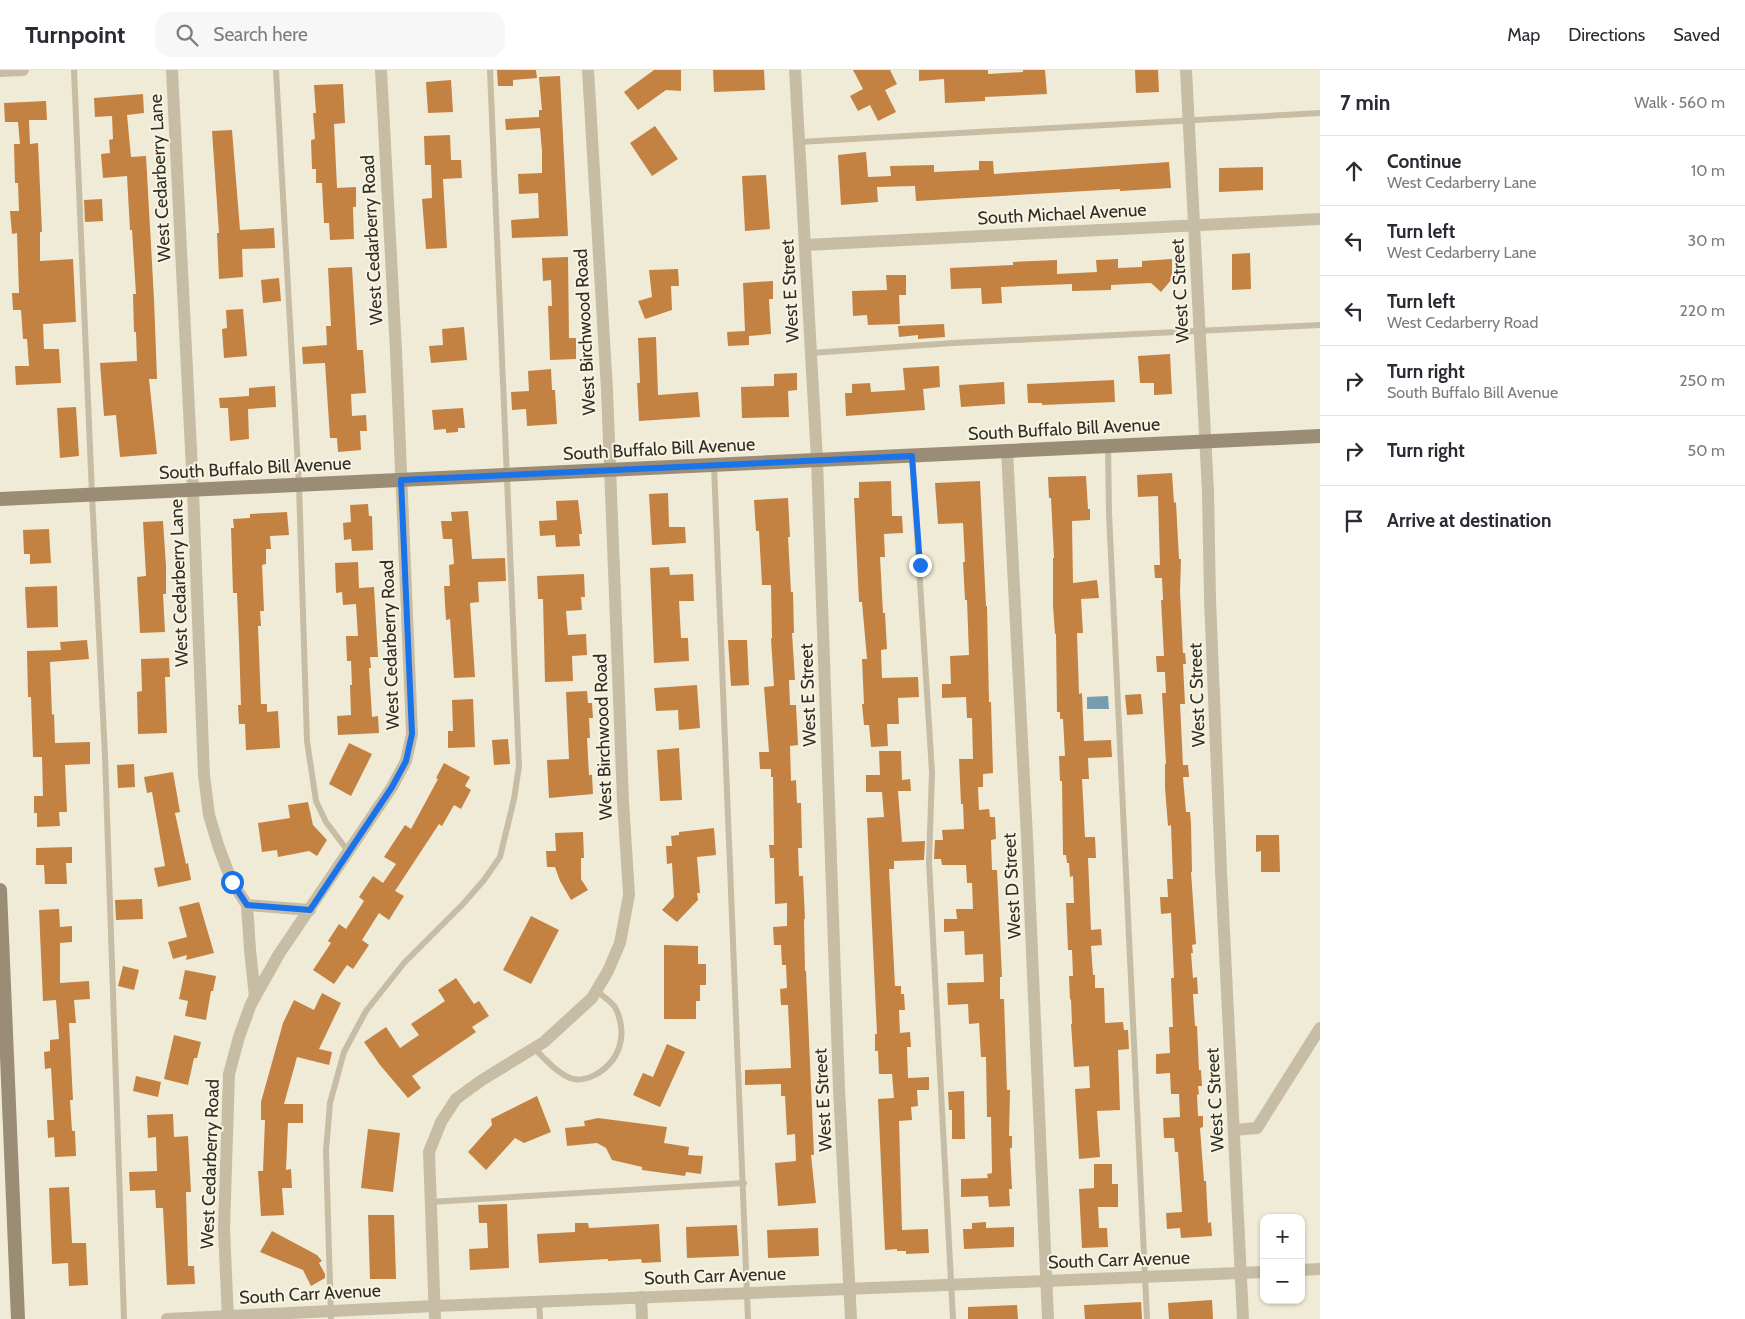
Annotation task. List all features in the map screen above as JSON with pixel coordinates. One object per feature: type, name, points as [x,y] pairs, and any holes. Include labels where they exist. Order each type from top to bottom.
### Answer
[{"type":"main road","name":"South Buffalo Bill Avenue","points":[[0,499],[1320,436]]},
{"type":"main road","points":[[0,890],[18,1319]]},
{"type":"street","points":[[0,71],[23,70]]},
{"type":"street","name":"West Cedarberry Lane","points":[[172,70],[193,490],[204,775],[209,815],[232,882],[247,905],[256,997]]},
{"type":"street","name":"West Cedarberry Road","points":[[228,1317],[224,1229],[229,1074],[240,1037],[256,997],[279,954],[392,787],[406,761],[412,734],[381,70]]},
{"type":"street","name":"West Birchwood Road","points":[[435,1319],[429,1152],[441,1122],[456,1098],[544,1042],[592,998],[608,971],[620,943],[629,895],[610,470],[588,70]]},
{"type":"street","name":"West E Street","points":[[795,70],[817,460],[839,1089],[851,1319]]},
{"type":"street","name":"West C Street","points":[[1186,70],[1206,441],[1221,870],[1243,1319]]},
{"type":"street","name":"South Michael Avenue","points":[[805,245],[1320,219]]},
{"type":"street","name":"West D Street","points":[[1007,451],[1027,837],[1048,1319]]},
{"type":"street","points":[[247,905],[310,910]]},
{"type":"street","points":[[1234,1130],[1258,1128],[1320,1028]]},
{"type":"street","points":[[1305,1270],[1320,1269]]},
{"type":"street","name":"South Carr Avenue","points":[[167,1319],[331,1315],[435,1306],[539,1301],[1260,1272]]},
{"type":"street","points":[[641,1297],[642,1319]]},
{"type":"lane","points":[[74,70],[105,756],[124,1319]]},
{"type":"lane","points":[[276,70],[299,485],[307,741],[316,801],[326,822],[349,852]]},
{"type":"lane","points":[[331,1315],[326,1151],[330,1103],[344,1052],[366,1011],[404,963],[463,904],[484,880],[500,857],[514,799],[519,766],[490,70]]},
{"type":"lane","points":[[799,142],[1320,113]]},
{"type":"lane","points":[[811,353],[953,342],[1320,325]]},
{"type":"lane","points":[[1108,446],[1110,533],[1147,1319]]},
{"type":"lane","points":[[912,456],[932,772],[929,862],[953,1319]]},
{"type":"lane","points":[[714,465],[748,1319]]},
{"type":"lane","points":[[534,1048],[556,1069],[571,1078],[587,1079],[607,1068],[617,1056],[622,1032],[616,1007],[597,991]]},
{"type":"lane","points":[[430,1202],[744,1183]]},
{"type":"lane","points":[[539,1301],[540,1319]]},
{"type":"water","points":[[1108,696],[1109,709],[1087,709],[1087,697]]},
{"type":"building","points":[[497,70],[536,70],[537,78],[513,80],[513,86],[498,86]]},
{"type":"building","points":[[654,70],[681,70],[681,91],[666,90],[638,110],[624,92]]},
{"type":"building","points":[[713,70],[764,70],[765,90],[714,92]]},
{"type":"building","points":[[853,70],[890,70],[897,84],[885,90],[896,112],[878,121],[870,105],[858,111],[850,96],[863,89]]},
{"type":"building","points":[[919,70],[988,70],[988,74],[1023,72],[1023,70],[1045,70],[1047,94],[985,97],[985,101],[945,103],[944,79],[919,81]]},
{"type":"building","points":[[1135,70],[1158,70],[1159,92],[1136,93]]},
{"type":"building","points":[[560,76],[568,236],[512,238],[511,220],[539,218],[538,193],[519,194],[518,174],[542,173],[542,151],[540,128],[506,130],[505,119],[539,117],[539,110],[542,110],[539,77]]},
{"type":"building","points":[[451,80],[453,112],[428,113],[426,82]]},
{"type":"building","points":[[343,84],[345,123],[334,124],[337,188],[356,187],[356,207],[353,207],[354,239],[330,240],[329,223],[324,223],[322,183],[316,183],[316,169],[312,169],[311,140],[315,139],[313,113],[316,113],[314,85]]},
{"type":"building","points":[[143,94],[144,113],[127,115],[131,157],[146,156],[157,379],[149,379],[157,454],[120,457],[116,415],[104,416],[100,363],[137,361],[136,332],[134,332],[133,294],[136,294],[132,230],[130,230],[127,176],[103,178],[101,154],[110,153],[109,140],[113,139],[112,116],[95,117],[94,98]]},
{"type":"building","points":[[46,101],[47,120],[29,120],[30,144],[38,143],[42,232],[40,232],[40,261],[73,259],[76,322],[43,324],[44,349],[59,349],[61,383],[16,385],[15,366],[29,366],[27,339],[23,339],[21,310],[13,310],[12,293],[19,293],[17,233],[12,234],[10,211],[19,211],[18,183],[15,183],[14,144],[20,144],[18,122],[5,122],[4,103]]},
{"type":"building","points":[[655,126],[678,159],[652,176],[630,143]]},
{"type":"building","points":[[232,130],[240,230],[274,228],[275,248],[242,249],[243,277],[219,279],[217,233],[219,233],[212,131]]},
{"type":"building","points":[[450,135],[451,160],[461,160],[462,178],[443,179],[447,248],[426,249],[422,199],[432,198],[431,165],[425,165],[424,136]]},
{"type":"building","points":[[866,152],[868,177],[891,176],[890,166],[934,165],[934,172],[979,170],[979,161],[993,161],[994,174],[1169,162],[1171,188],[1120,191],[1120,189],[916,201],[915,186],[877,187],[878,202],[841,205],[838,155]]},
{"type":"building","points":[[1263,167],[1263,190],[1219,192],[1219,168]]},
{"type":"building","points":[[766,175],[770,229],[745,231],[742,176]]},
{"type":"building","points":[[102,199],[103,221],[85,222],[84,200]]},
{"type":"building","points":[[1250,253],[1251,289],[1232,290],[1232,254]]},
{"type":"building","points":[[568,257],[569,338],[576,338],[576,359],[550,360],[548,306],[552,306],[551,280],[543,281],[542,258]]},
{"type":"building","points":[[1118,259],[1118,268],[1142,267],[1142,261],[1172,259],[1172,279],[1161,292],[1151,283],[1111,285],[1111,290],[1072,291],[1072,284],[1001,287],[1002,303],[982,304],[981,288],[951,289],[950,268],[1013,265],[1013,262],[1057,260],[1057,274],[1097,272],[1096,260]]},
{"type":"building","points":[[352,267],[357,350],[363,350],[366,393],[351,394],[352,416],[366,415],[367,431],[360,431],[361,450],[338,452],[337,438],[330,438],[325,363],[303,364],[302,347],[327,345],[326,326],[331,326],[328,268]]},
{"type":"building","points":[[678,269],[679,286],[671,286],[672,310],[645,319],[638,301],[652,297],[649,270]]},
{"type":"building","points":[[886,275],[906,275],[906,295],[899,295],[900,324],[868,325],[867,315],[853,316],[852,291],[887,290]]},
{"type":"building","points":[[279,278],[281,301],[263,303],[261,280]]},
{"type":"building","points":[[773,281],[773,299],[769,299],[771,334],[749,336],[749,345],[728,346],[727,332],[745,331],[743,283]]},
{"type":"building","points":[[243,309],[247,356],[224,358],[222,329],[227,328],[226,310]]},
{"type":"building","points":[[944,324],[945,337],[918,339],[918,335],[899,337],[898,326]]},
{"type":"building","points":[[464,327],[467,360],[431,363],[429,346],[443,345],[442,329]]},
{"type":"building","points":[[656,337],[658,395],[698,392],[700,417],[639,421],[637,383],[640,383],[638,338]]},
{"type":"building","points":[[1170,354],[1172,394],[1154,395],[1154,383],[1140,383],[1138,356]]},
{"type":"building","points":[[939,366],[940,387],[923,389],[925,410],[846,416],[845,393],[852,393],[852,384],[870,383],[871,392],[905,390],[903,368]]},
{"type":"building","points":[[551,369],[552,390],[555,390],[557,424],[527,426],[526,409],[512,410],[511,392],[529,391],[528,371]]},
{"type":"building","points":[[797,373],[797,390],[788,391],[789,417],[742,418],[741,387],[774,386],[774,374]]},
{"type":"building","points":[[1114,380],[1115,402],[1042,405],[1042,403],[1028,403],[1027,384]]},
{"type":"building","points":[[1004,382],[1005,404],[961,407],[959,385]]},
{"type":"building","points":[[275,386],[276,407],[248,409],[249,439],[230,441],[228,408],[220,408],[219,398],[249,396],[249,388]]},
{"type":"building","points":[[76,407],[79,456],[60,458],[57,408]]},
{"type":"building","points":[[463,408],[465,428],[458,428],[458,432],[446,433],[446,429],[434,430],[432,410]]},
{"type":"building","points":[[1172,473],[1174,503],[1176,502],[1179,559],[1181,559],[1180,592],[1183,653],[1185,653],[1186,664],[1183,664],[1185,704],[1180,704],[1183,765],[1188,765],[1189,777],[1183,777],[1186,812],[1190,812],[1191,824],[1191,872],[1196,944],[1192,945],[1193,953],[1191,953],[1193,978],[1197,977],[1198,994],[1193,994],[1202,1086],[1198,1086],[1198,1116],[1203,1116],[1203,1127],[1200,1128],[1204,1181],[1206,1181],[1208,1223],[1211,1222],[1212,1236],[1181,1238],[1180,1228],[1167,1229],[1166,1213],[1182,1212],[1178,1152],[1175,1152],[1174,1138],[1164,1138],[1163,1118],[1180,1117],[1179,1094],[1171,1094],[1170,1073],[1156,1074],[1156,1054],[1170,1053],[1169,1027],[1173,1027],[1171,978],[1174,978],[1171,913],[1161,914],[1160,897],[1168,897],[1167,879],[1173,879],[1171,825],[1168,826],[1165,788],[1166,764],[1162,693],[1166,693],[1165,672],[1157,672],[1156,656],[1164,656],[1161,600],[1163,600],[1162,578],[1155,578],[1154,565],[1160,565],[1158,496],[1138,497],[1137,475]]},
{"type":"building","points":[[1086,476],[1090,520],[1072,521],[1073,583],[1097,580],[1099,598],[1081,599],[1083,633],[1077,633],[1079,694],[1082,693],[1084,741],[1111,740],[1112,757],[1088,758],[1089,779],[1082,779],[1085,837],[1095,837],[1096,858],[1088,858],[1091,930],[1101,929],[1102,945],[1091,946],[1093,975],[1095,975],[1095,988],[1104,988],[1105,1023],[1123,1022],[1124,1030],[1128,1030],[1129,1049],[1118,1050],[1120,1110],[1097,1111],[1100,1157],[1079,1159],[1075,1089],[1090,1088],[1089,1066],[1074,1067],[1071,1024],[1069,976],[1073,976],[1072,950],[1068,950],[1066,903],[1074,903],[1073,876],[1070,877],[1069,863],[1067,863],[1066,855],[1063,855],[1062,781],[1060,781],[1059,756],[1065,756],[1063,719],[1060,719],[1060,712],[1057,712],[1056,634],[1053,606],[1054,558],[1048,477]]},
{"type":"building","points":[[891,481],[892,516],[902,516],[903,533],[884,534],[885,557],[880,557],[887,649],[881,650],[882,678],[918,677],[919,697],[898,698],[899,724],[887,724],[888,746],[871,747],[869,725],[864,725],[862,704],[864,704],[862,659],[867,659],[862,602],[859,602],[854,498],[859,498],[859,482]]},
{"type":"building","points":[[980,481],[993,773],[983,774],[983,787],[978,787],[979,810],[989,809],[990,817],[995,817],[996,839],[991,840],[992,870],[997,870],[1002,977],[1000,977],[1000,999],[1004,999],[1007,1090],[1010,1090],[1009,1136],[1012,1136],[1012,1148],[1010,1148],[1012,1189],[1009,1189],[1010,1206],[989,1207],[988,1196],[961,1197],[961,1179],[988,1178],[987,1174],[992,1173],[991,1117],[987,1117],[986,1057],[981,1057],[979,1023],[969,1024],[968,1004],[948,1005],[947,983],[984,982],[983,954],[965,955],[964,931],[944,932],[944,919],[957,919],[956,909],[973,909],[972,883],[967,883],[966,865],[942,865],[941,859],[934,859],[935,840],[943,840],[942,830],[964,829],[959,759],[973,759],[972,718],[967,718],[966,697],[942,698],[942,684],[951,684],[950,656],[969,655],[967,600],[965,600],[963,562],[965,562],[963,523],[938,524],[935,483]]},
{"type":"building","points":[[668,493],[669,527],[685,527],[686,543],[652,545],[649,494]]},
{"type":"building","points":[[788,498],[795,680],[789,680],[790,705],[796,705],[798,745],[790,746],[791,781],[796,780],[797,803],[801,803],[802,848],[798,848],[799,876],[803,876],[805,971],[814,1155],[811,1155],[816,1203],[778,1206],[775,1163],[796,1161],[795,1134],[787,1135],[785,1096],[781,1096],[781,1084],[745,1085],[745,1070],[791,1068],[788,1005],[781,1005],[780,989],[787,988],[786,965],[782,965],[781,945],[774,945],[773,927],[787,926],[787,903],[775,904],[774,858],[770,858],[769,845],[774,845],[773,777],[771,777],[771,769],[760,769],[759,752],[769,752],[764,687],[774,686],[771,639],[771,585],[762,585],[759,531],[756,531],[754,500]]},
{"type":"building","points":[[578,500],[582,534],[579,534],[580,546],[556,547],[555,535],[540,536],[539,521],[557,520],[556,501]]},
{"type":"building","points":[[368,504],[369,516],[372,516],[373,550],[352,551],[351,539],[344,540],[343,523],[351,522],[350,505]]},
{"type":"building","points":[[468,511],[472,559],[505,558],[506,581],[478,582],[479,602],[470,603],[475,677],[454,678],[450,619],[446,620],[444,586],[450,586],[449,565],[454,564],[452,539],[443,539],[441,521],[452,521],[451,512]]},
{"type":"building","points":[[287,512],[289,535],[270,536],[271,549],[266,549],[266,564],[262,565],[264,611],[260,611],[261,626],[258,626],[261,704],[267,704],[267,712],[278,711],[280,748],[246,750],[245,724],[239,724],[238,705],[241,705],[239,641],[237,593],[233,593],[231,528],[234,528],[233,519],[250,518],[250,514]]},
{"type":"building","points":[[163,521],[166,566],[166,594],[163,594],[165,632],[140,633],[137,577],[146,576],[143,522]]},
{"type":"building","points":[[49,529],[51,563],[30,564],[30,554],[24,554],[23,530]]},
{"type":"building","points":[[358,562],[359,588],[374,587],[378,657],[370,657],[371,668],[369,668],[372,717],[378,716],[379,733],[338,735],[337,716],[351,715],[351,661],[347,661],[346,636],[358,636],[356,604],[343,605],[342,592],[336,593],[335,563]]},
{"type":"building","points":[[669,567],[670,575],[693,574],[694,601],[679,601],[681,638],[688,638],[689,661],[654,663],[650,568]]},
{"type":"building","points":[[584,574],[585,597],[581,597],[582,610],[566,611],[568,635],[586,634],[587,655],[572,656],[573,681],[545,682],[543,599],[538,599],[537,576]]},
{"type":"building","points":[[57,586],[58,627],[27,628],[25,587]]},
{"type":"building","points":[[87,640],[89,659],[50,662],[55,743],[90,742],[90,764],[65,765],[67,812],[59,812],[60,826],[37,827],[37,813],[34,813],[34,796],[43,796],[42,757],[33,757],[31,697],[28,697],[27,651],[61,650],[60,642]]},
{"type":"building","points":[[728,640],[747,640],[749,685],[731,686]]},
{"type":"building","points":[[169,658],[170,677],[165,677],[167,733],[138,734],[137,692],[142,691],[141,659]]},
{"type":"building","points":[[697,685],[700,728],[679,730],[678,710],[656,711],[654,688]]},
{"type":"building","points":[[587,691],[588,703],[592,703],[593,718],[589,718],[590,738],[587,738],[589,775],[592,775],[593,794],[549,798],[547,760],[569,759],[566,692]]},
{"type":"building","points":[[1141,694],[1143,714],[1127,715],[1125,695]]},
{"type":"building","points":[[473,699],[475,747],[448,748],[448,731],[453,731],[452,700]]},
{"type":"building","points":[[508,739],[510,764],[494,765],[492,740]]},
{"type":"building","points":[[349,743],[372,754],[351,796],[329,784]]},
{"type":"building","points":[[679,748],[682,800],[660,801],[657,750]]},
{"type":"building","points":[[879,751],[901,751],[902,780],[910,779],[911,791],[898,791],[902,842],[925,841],[924,860],[894,861],[894,869],[889,869],[895,986],[901,986],[901,994],[904,994],[905,1010],[899,1010],[900,1033],[910,1032],[911,1047],[907,1047],[908,1078],[929,1077],[929,1090],[917,1090],[918,1106],[911,1107],[912,1120],[899,1121],[902,1230],[928,1229],[929,1253],[906,1254],[906,1251],[897,1251],[897,1249],[885,1250],[878,1099],[894,1098],[892,1074],[879,1074],[878,1051],[875,1051],[875,1034],[877,1034],[867,818],[884,817],[882,792],[866,792],[866,775],[880,775]]},
{"type":"building","points":[[444,763],[470,777],[465,786],[471,790],[461,809],[454,805],[442,826],[439,824],[395,891],[404,896],[389,920],[379,913],[362,940],[369,945],[353,969],[347,965],[334,984],[313,970],[331,943],[328,941],[339,924],[346,929],[364,901],[359,897],[373,876],[383,883],[396,864],[384,857],[405,825],[411,829],[438,779],[436,778]]},
{"type":"building","points":[[134,764],[135,787],[118,788],[117,765]]},
{"type":"building","points":[[173,772],[180,812],[175,813],[191,880],[158,887],[154,868],[165,866],[152,792],[147,793],[144,777]]},
{"type":"building","points":[[308,802],[313,825],[327,840],[317,856],[309,851],[278,857],[277,850],[262,852],[258,823],[290,818],[288,805]]},
{"type":"building","points":[[714,828],[716,855],[697,857],[700,893],[697,893],[698,900],[677,922],[662,910],[674,897],[672,863],[667,864],[666,846],[672,846],[671,836],[679,835],[679,832]]},
{"type":"building","points":[[583,832],[584,858],[581,858],[581,879],[588,890],[571,900],[560,881],[555,867],[547,867],[546,851],[556,851],[555,833]]},
{"type":"building","points":[[1256,835],[1279,835],[1280,872],[1261,872],[1261,851],[1256,852]]},
{"type":"building","points":[[72,847],[72,863],[66,863],[67,884],[45,884],[44,865],[36,865],[36,848]]},
{"type":"building","points":[[142,899],[143,919],[116,920],[115,900]]},
{"type":"building","points":[[199,902],[214,953],[186,960],[187,955],[173,959],[168,942],[187,937],[179,907]]},
{"type":"building","points":[[59,909],[60,927],[72,926],[72,942],[60,943],[60,983],[89,981],[90,999],[74,1000],[76,1023],[69,1023],[73,1100],[70,1100],[72,1131],[75,1131],[76,1156],[55,1157],[54,1137],[48,1138],[47,1120],[54,1120],[51,1068],[45,1069],[44,1052],[50,1051],[50,1040],[59,1039],[56,1000],[43,1001],[39,910]]},
{"type":"building","points":[[531,916],[559,930],[531,984],[503,970]]},
{"type":"building","points":[[664,945],[698,946],[698,964],[706,964],[706,985],[700,985],[700,1001],[696,1001],[696,1019],[664,1019]]},
{"type":"building","points":[[123,966],[139,970],[134,990],[118,986]]},
{"type":"building","points":[[185,970],[216,976],[213,991],[211,991],[206,1020],[185,1016],[188,1001],[179,999]]},
{"type":"building","points":[[456,978],[474,1004],[479,1001],[489,1016],[472,1027],[476,1032],[412,1076],[421,1088],[408,1098],[380,1065],[364,1042],[386,1027],[400,1048],[419,1035],[411,1024],[445,1001],[438,990]]},
{"type":"building","points":[[322,993],[341,1003],[319,1049],[332,1052],[329,1065],[297,1057],[284,1104],[303,1104],[303,1123],[288,1123],[286,1170],[291,1169],[292,1188],[282,1188],[284,1215],[261,1216],[258,1171],[263,1171],[265,1120],[261,1120],[261,1102],[283,1023],[294,1000],[314,1010]]},
{"type":"building","points":[[174,1035],[201,1042],[197,1058],[194,1058],[188,1085],[164,1079]]},
{"type":"building","points":[[667,1044],[685,1052],[660,1107],[633,1095],[643,1073],[653,1077]]},
{"type":"building","points":[[136,1076],[161,1082],[158,1097],[133,1091]]},
{"type":"building","points":[[964,1091],[965,1139],[952,1139],[952,1110],[949,1110],[948,1092]]},
{"type":"building","points":[[537,1096],[551,1132],[524,1143],[515,1138],[486,1170],[468,1152],[492,1125],[491,1119]]},
{"type":"building","points":[[173,1114],[174,1137],[188,1136],[191,1192],[186,1192],[188,1266],[194,1266],[195,1284],[167,1285],[163,1208],[156,1208],[155,1190],[130,1191],[129,1172],[157,1171],[156,1137],[148,1138],[147,1115]]},
{"type":"building","points":[[598,1118],[667,1127],[664,1143],[689,1147],[688,1155],[703,1156],[701,1174],[686,1172],[685,1176],[642,1170],[642,1167],[612,1160],[606,1148],[597,1143],[567,1146],[565,1128],[585,1126],[584,1121]]},
{"type":"building","points":[[368,1129],[400,1133],[393,1192],[361,1188]]},
{"type":"building","points":[[1094,1164],[1112,1164],[1112,1184],[1118,1184],[1118,1207],[1098,1207],[1099,1228],[1107,1228],[1108,1247],[1082,1248],[1079,1189],[1094,1188]]},
{"type":"building","points":[[69,1187],[72,1243],[86,1243],[88,1285],[69,1286],[68,1263],[52,1264],[49,1188]]},
{"type":"building","points":[[507,1204],[509,1268],[470,1270],[469,1249],[488,1248],[487,1223],[479,1223],[478,1205]]},
{"type":"building","points":[[368,1215],[394,1215],[396,1279],[370,1279]]},
{"type":"building","points":[[986,1222],[986,1228],[1014,1227],[1014,1247],[964,1249],[963,1229],[972,1229],[972,1223]]},
{"type":"building","points":[[575,1223],[588,1223],[589,1228],[659,1224],[661,1262],[642,1263],[641,1259],[608,1261],[608,1259],[539,1263],[537,1234],[575,1232]]},
{"type":"building","points":[[737,1225],[739,1256],[687,1258],[686,1227]]},
{"type":"building","points":[[818,1228],[819,1256],[768,1258],[767,1230]]},
{"type":"building","points":[[272,1231],[317,1255],[322,1261],[319,1263],[325,1278],[311,1286],[303,1270],[260,1252]]},
{"type":"building","points":[[1212,1300],[1213,1319],[1169,1319],[1168,1303]]},
{"type":"building","points":[[1141,1302],[1142,1319],[1085,1319],[1084,1305]]},
{"type":"building","points":[[1017,1305],[1018,1319],[968,1319],[968,1307]]},
{"type":"route","points":[[232,882],[247,905],[310,910],[392,787],[406,761],[412,734],[401,480],[912,456],[920,565]]}]
